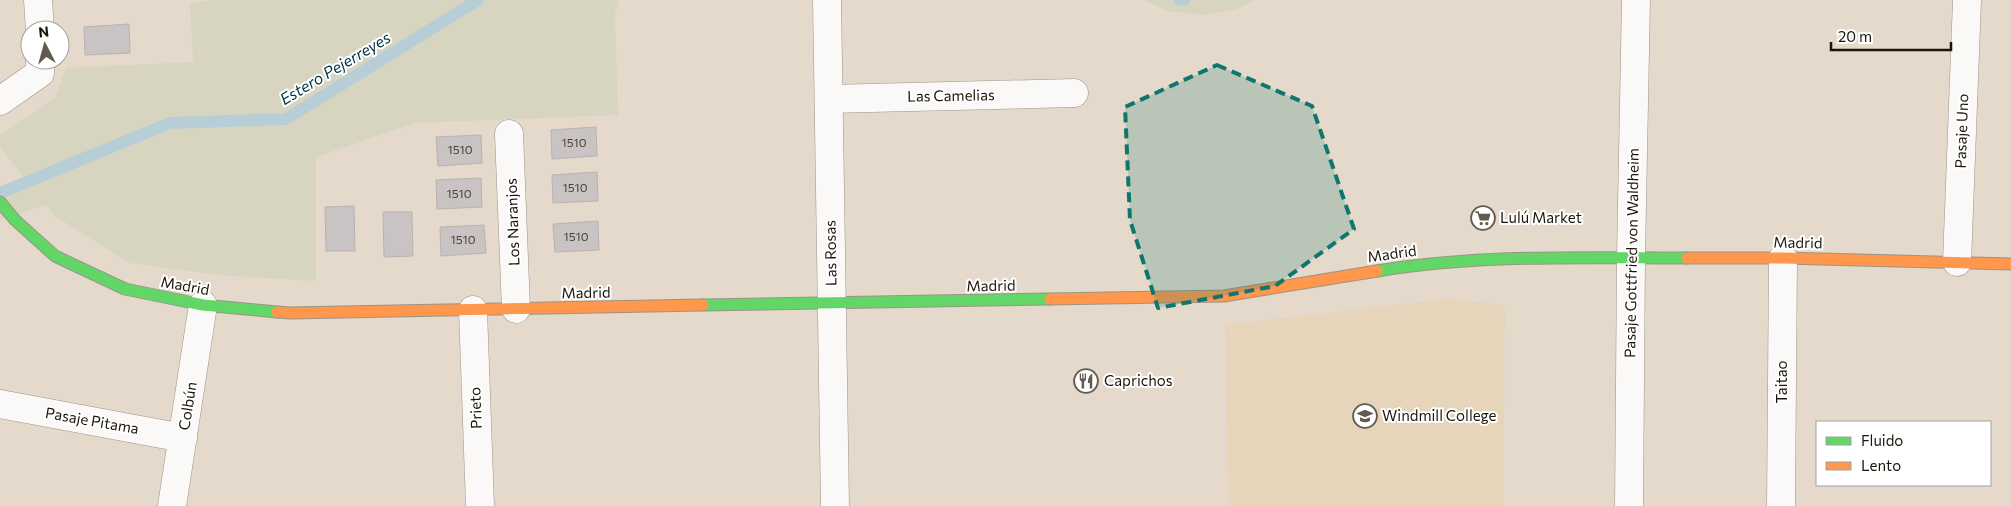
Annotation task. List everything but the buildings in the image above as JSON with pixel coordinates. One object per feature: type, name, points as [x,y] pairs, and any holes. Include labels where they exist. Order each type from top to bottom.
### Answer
[{"type":"street","points":[[38,0],[39,20]]},
{"type":"street","name":"Las Rosas","points":[[827,0],[835,506]]},
{"type":"street","name":"Pasaje Gottfried von Waldheim","points":[[1629,506],[1636,0]]},
{"type":"street","name":"Pasaje Uno","points":[[1957,262],[1968,0]]},
{"type":"street","points":[[0,101],[40,73],[40,70]]},
{"type":"street","name":"Las Camelias","points":[[829,99],[1074,93]]},
{"type":"street","name":"Los Naranjos","points":[[509,134],[516,309]]},
{"type":"street","name":"Madrid","points":[[0,202],[15,220],[55,256],[125,289],[203,305],[291,313],[1224,296],[1409,266],[1496,258],[1783,258],[2011,264]]},
{"type":"street","name":"Taitao","points":[[1781,506],[1783,258]]},
{"type":"street","name":"Colbún","points":[[172,506],[203,305]]},
{"type":"street","name":"Prieto","points":[[473,310],[480,506]]},
{"type":"street","name":"Pasaje Pitama","points":[[0,404],[183,438]]},
{"type":"highlighted area","points":[[1217,65],[1312,106],[1354,229],[1275,286],[1158,308],[1130,220],[1125,107]]},
{"type":"shaded area","points":[[210,0],[619,0],[615,13],[618,115],[415,123],[316,157],[316,281],[220,275],[129,263],[55,216],[46,205],[0,220],[0,187],[25,179],[0,147],[0,135],[55,98],[65,70],[70,70],[70,68],[193,62],[190,4]]},
{"type":"shaded area","points":[[1144,0],[1256,0],[1237,9],[1206,15],[1167,11]]},
{"type":"shaded area","name":"Windmill College","points":[[1447,299],[1505,305],[1503,506],[1229,506],[1225,325]]},
{"type":"waterway","name":"Estero Pejerreyes","points":[[0,193],[170,123],[286,119],[478,0]]},
{"type":"traffic: fast","points":[[0,202],[15,220],[55,256],[125,289],[203,305],[277,312]]},
{"type":"traffic: fast","points":[[1377,271],[1493,259],[1687,258]]},
{"type":"traffic: fast","points":[[703,305],[1050,299]]},
{"type":"traffic: slow","points":[[1687,258],[1783,258],[2011,264]]},
{"type":"traffic: slow","points":[[1050,299],[1224,296],[1377,271]]},
{"type":"traffic: slow","points":[[277,312],[703,305]]},
{"type":"place","name":"Lulú Market","points":[[1483,218]]},
{"type":"place","name":"Caprichos","points":[[1086,381]]},
{"type":"place","name":"Windmill College","points":[[1365,416]]}]
